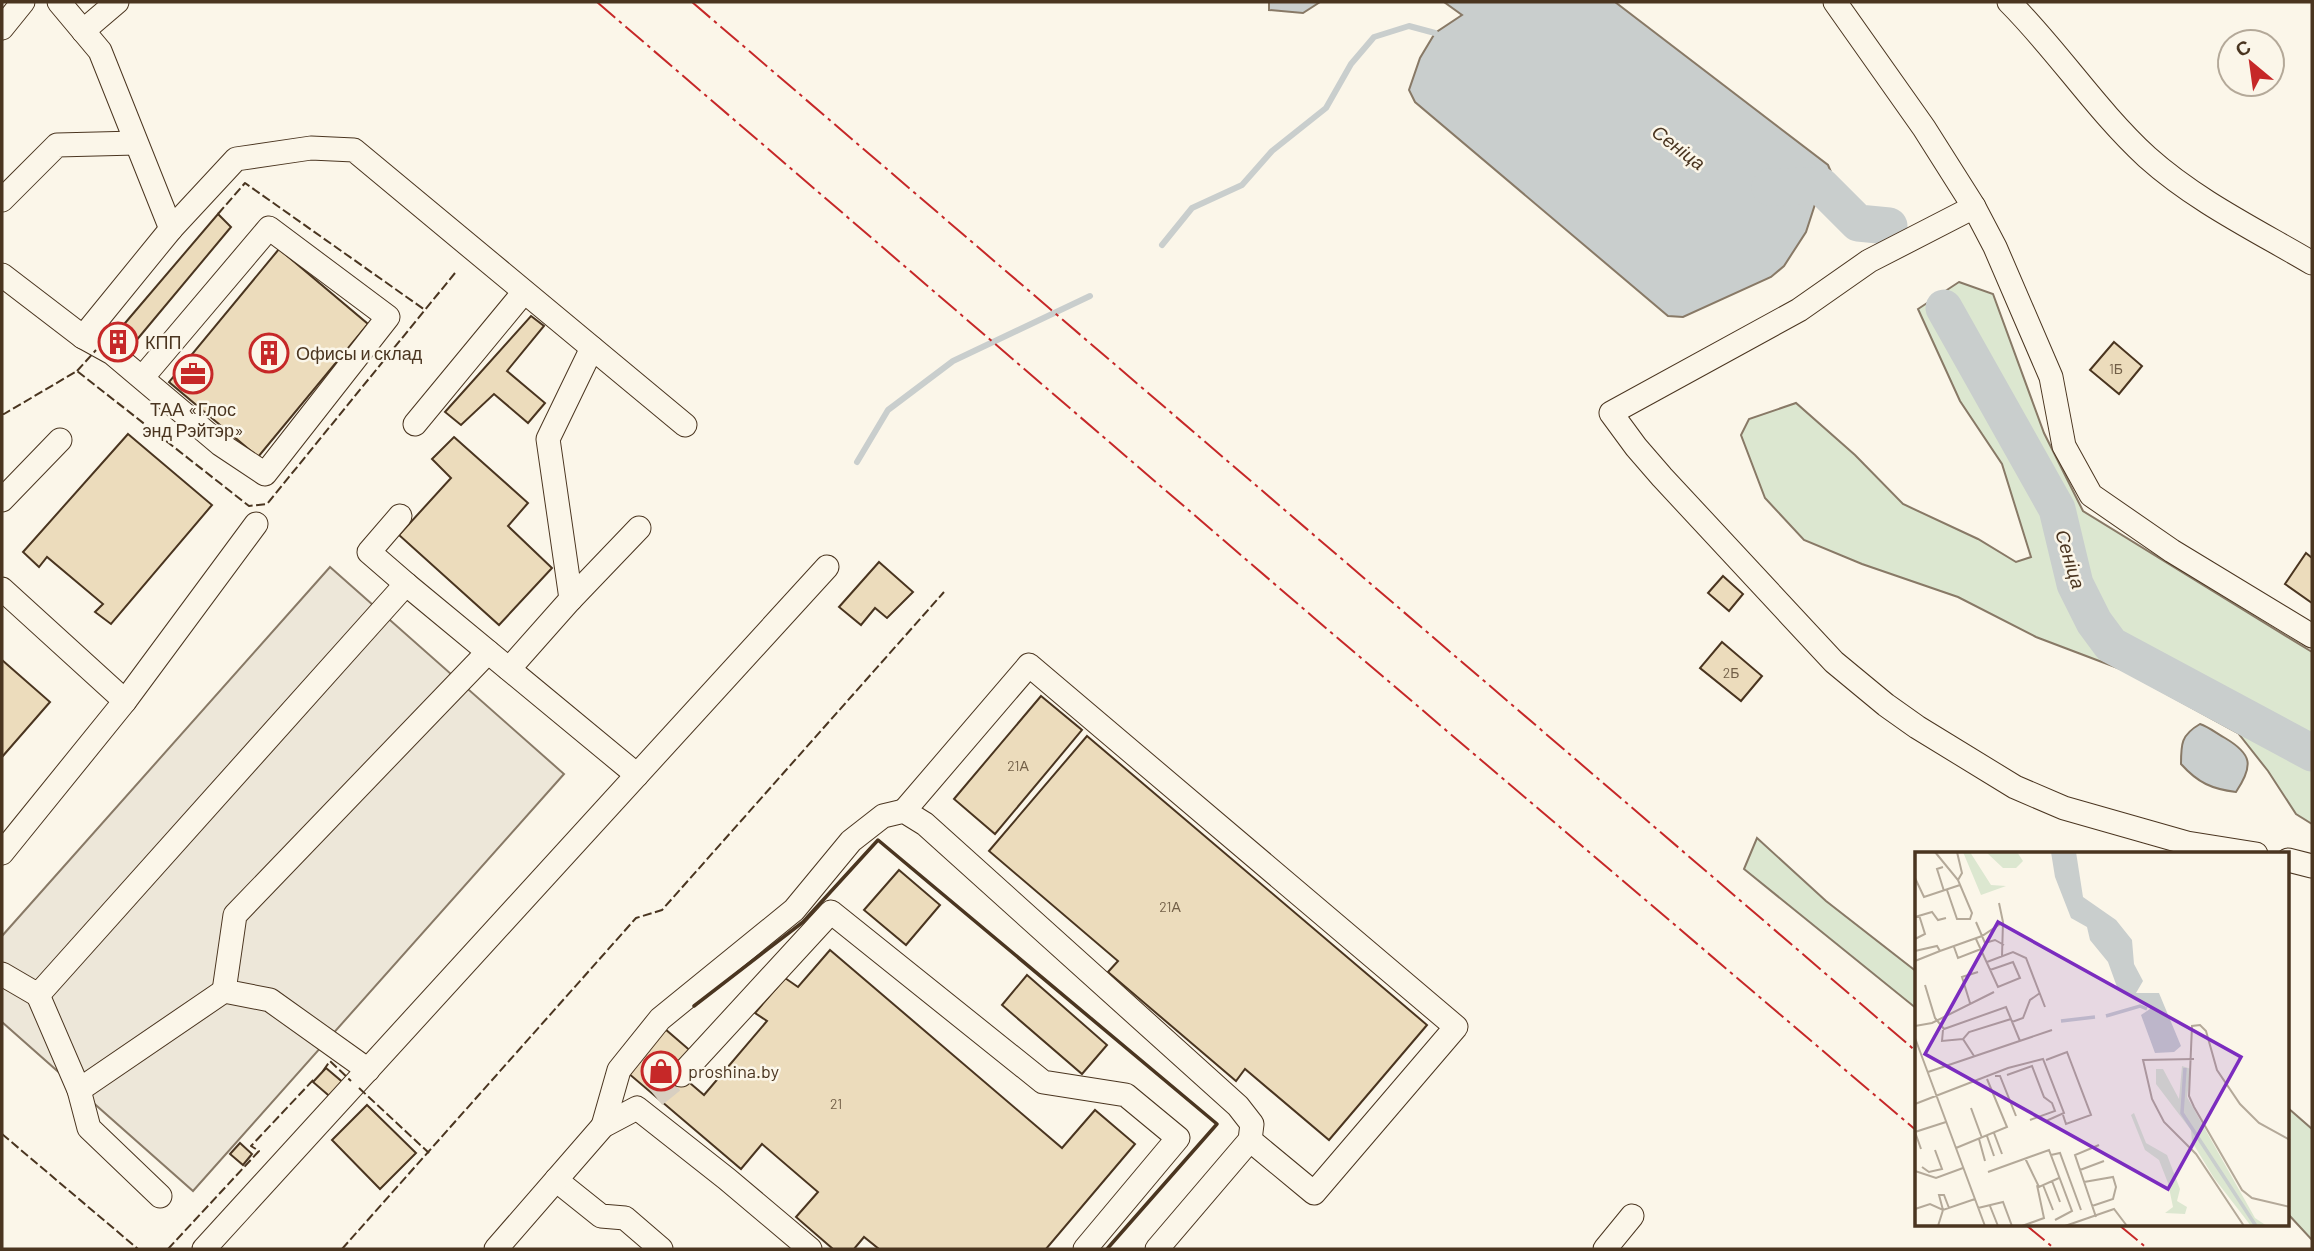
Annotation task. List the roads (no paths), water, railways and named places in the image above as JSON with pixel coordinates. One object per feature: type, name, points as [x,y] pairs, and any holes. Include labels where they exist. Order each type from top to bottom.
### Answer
[{"type":"street","points":[[2,28],[23,2]]},
{"type":"street","points":[[59,2],[100,51],[171,229]]},
{"type":"street","points":[[83,31],[117,2]]},
{"type":"street","points":[[1835,2],[1924,128],[1974,207],[1995,247],[2051,377],[2064,446],[2091,495],[2172,551],[2312,636]]},
{"type":"street","points":[[2009,2],[2100,108],[2146,156],[2190,192],[2312,263]]},
{"type":"street","points":[[2,200],[57,145],[136,143]]},
{"type":"street","points":[[83,337],[171,229],[236,159],[311,148],[354,150],[685,425]]},
{"type":"street","points":[[1974,207],[1869,261],[1799,310],[1611,413],[1662,477],[1834,662],[1917,727],[2015,787],[2064,808],[2187,843],[2243,852]]},
{"type":"street","points":[[2,275],[83,337],[112,353],[142,379],[220,443],[265,474],[388,317],[269,228],[142,379]]},
{"type":"street","points":[[415,424],[524,292]]},
{"type":"street","points":[[571,598],[548,439],[593,348]]},
{"type":"street","points":[[2,500],[60,440]]},
{"type":"street","points":[[400,516],[369,552],[637,775]]},
{"type":"street","points":[[2,853],[125,701],[256,524]]},
{"type":"street","points":[[509,669],[571,598],[639,528]]},
{"type":"street","points":[[204,1249],[827,568]]},
{"type":"street","points":[[38,995],[406,584]]},
{"type":"street","points":[[2,589],[125,701]]},
{"type":"street","points":[[224,991],[234,915],[488,652]]},
{"type":"street","points":[[603,1126],[619,1070],[660,1019],[794,910],[850,841],[883,816],[904,811],[1029,665],[1456,1027],[1314,1193],[1250,1140]]},
{"type":"street","points":[[904,811],[936,833],[1238,1106],[1252,1124],[1250,1140],[1157,1249]]},
{"type":"street","points":[[2290,860],[2312,866]]},
{"type":"street","points":[[681,1075],[831,912],[1043,1082],[1126,1095],[1178,1138],[1085,1249]]},
{"type":"street","points":[[2,974],[38,995],[79,1090],[89,1128],[160,1196]]},
{"type":"street","points":[[79,1090],[224,991],[270,1000],[368,1070]]},
{"type":"street","points":[[496,1249],[603,1126],[646,1102],[727,1179],[810,1249]]},
{"type":"street","points":[[556,1180],[601,1216],[625,1219],[661,1249]]},
{"type":"street","points":[[1605,1249],[1632,1216]]},
{"type":"water","points":[[1269,2],[1320,2],[1303,13],[1269,10]]},
{"type":"water","points":[[1444,2],[1615,2],[1828,165],[1831,172],[1821,186],[1806,232],[1784,266],[1771,277],[1683,317],[1668,316],[1415,102],[1409,90],[1420,58],[1435,33],[1462,15]]},
{"type":"water","points":[[2200,724],[2234,744],[2245,755],[2248,767],[2236,792],[2206,784],[2181,764],[2183,741],[2189,732]]},
{"type":"waterway","points":[[1162,245],[1192,208],[1242,185],[1272,151],[1326,108],[1351,64],[1374,37],[1409,26],[1435,33]]},
{"type":"waterway","name":"Сеніца","points":[[1770,187],[1821,186],[1858,223],[1889,226]]},
{"type":"waterway","points":[[857,462],[888,410],[953,361],[1090,296]]},
{"type":"waterway","name":"Сеніца","points":[[1944,308],[2057,509],[2075,584],[2094,622],[2111,645],[2312,753]]},
{"type":"tunnel","points":[[655,1096],[681,1075]]},
{"type":"place","name":"КПП","points":[[118,342]]},
{"type":"place","name":"Офисы и склад","points":[[269,353]]},
{"type":"place","name":"ТАА «Глос энд Рэйтэр»","points":[[193,374]]},
{"type":"place","name":"proshina.by","points":[[661,1071]]}]
